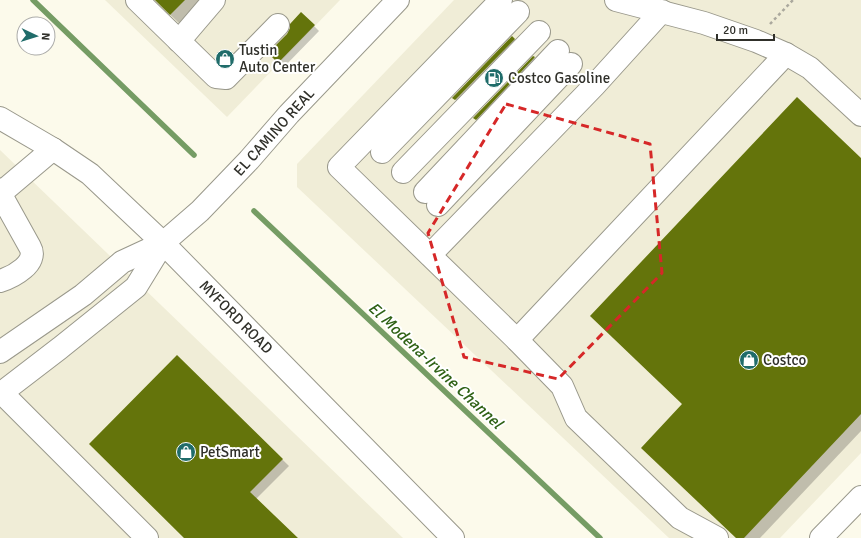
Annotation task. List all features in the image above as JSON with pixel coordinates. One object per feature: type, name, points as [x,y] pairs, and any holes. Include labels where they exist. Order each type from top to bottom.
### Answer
[{"type":"main road","points":[[137,0],[216,77],[226,78],[278,25]]},
{"type":"main road","points":[[179,40],[214,0]]},
{"type":"main road","name":"EL CAMINO REAL","points":[[0,352],[83,295],[122,262],[163,243],[200,211],[249,160],[289,114],[398,0]]},
{"type":"main road","points":[[616,0],[717,27],[786,54],[810,68],[861,115]]},
{"type":"main road","points":[[594,86],[508,4],[375,145],[339,167],[517,340],[562,386],[576,418],[680,518],[717,538]]},
{"type":"main road","points":[[430,255],[594,86],[662,12]]},
{"type":"main road","points":[[403,172],[539,32]]},
{"type":"main road","points":[[517,340],[786,54]]},
{"type":"main road","points":[[431,199],[565,58]]},
{"type":"main road","name":"MYFORD ROAD","points":[[0,118],[53,149],[90,174],[163,243],[448,536]]},
{"type":"main road","points":[[375,145],[459,225]]},
{"type":"main road","points":[[2,282],[28,264],[31,260],[32,250],[0,192],[53,149]]},
{"type":"main road","name":"EL CAMINO REAL","points":[[1,393],[136,287],[163,243]]},
{"type":"main road","points":[[1,393],[148,538]]},
{"type":"main road","points":[[821,538],[861,497]]},
{"type":"path","points":[[768,26],[793,0]]},
{"type":"highlighted area","points":[[506,104],[650,144],[662,273],[558,379],[464,357],[428,233]]},
{"type":"shaded area","name":"Tustin Auto Center","points":[[105,0],[340,0],[227,117]]},
{"type":"shaded area","points":[[454,0],[861,0],[861,453],[780,538],[669,538],[297,187],[297,164]]},
{"type":"shaded area","points":[[0,150],[403,538],[0,538]]},
{"type":"building","points":[[155,0],[185,0],[170,15]]},
{"type":"building","points":[[301,12],[315,25],[278,63],[268,53],[287,34],[290,24]]},
{"type":"building","points":[[512,36],[515,39],[455,100],[452,98]]},
{"type":"building","points":[[533,56],[535,57],[476,120],[473,118]]},
{"type":"building","name":"Costco","points":[[797,97],[861,158],[861,414],[744,538],[736,538],[641,448],[682,404],[590,316]]},
{"type":"building","name":"PetSmart","points":[[177,355],[283,459],[250,492],[298,538],[184,538],[89,444]]},
{"type":"waterway","name":"El Modena-Irvine Channel","points":[[33,0],[194,155]]},
{"type":"waterway","name":"El Modena-Irvine Channel","points":[[254,211],[600,538]]},
{"type":"place","name":"Tustin Auto Center","points":[[225,59]]},
{"type":"place","name":"Costco Gasoline","points":[[494,78]]},
{"type":"place","name":"Costco","points":[[749,360]]},
{"type":"place","name":"PetSmart","points":[[186,452]]}]
